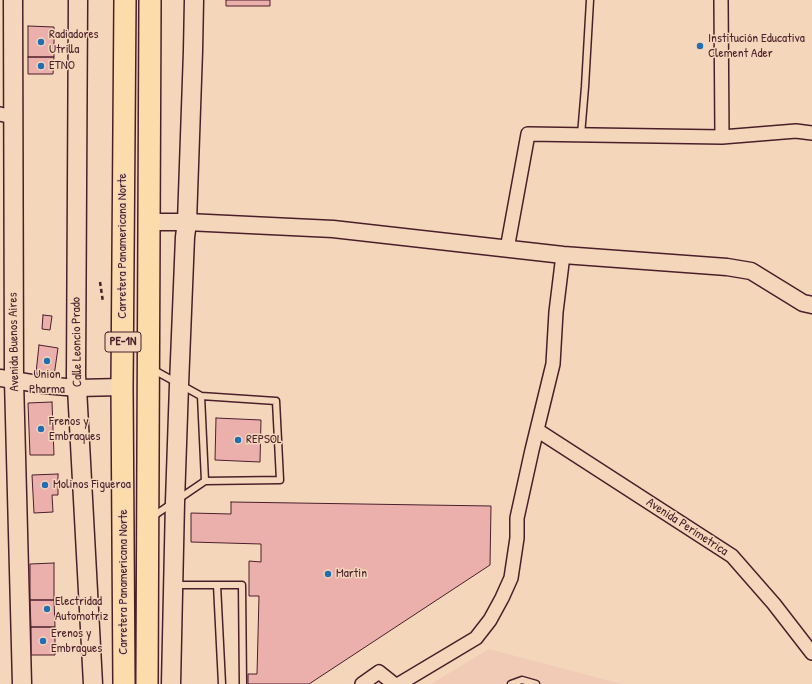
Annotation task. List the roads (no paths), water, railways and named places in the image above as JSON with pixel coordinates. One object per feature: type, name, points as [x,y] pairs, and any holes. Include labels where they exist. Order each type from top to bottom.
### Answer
[{"type":"highway","name":"Carretera Panamericana Norte","points":[[124,684],[122,388],[125,0]]},
{"type":"highway","name":"Carretera Panamericana Norte","points":[[147,684],[150,0]]},
{"type":"main road","name":"Avenida Buenos Aires","points":[[13,0],[6,116],[7,379],[22,684]]},
{"type":"main road","name":"Calle Leoncio Prado","points":[[78,0],[76,368],[93,684]]},
{"type":"main road","points":[[171,684],[175,502],[185,237],[187,222],[194,0]]},
{"type":"street","points":[[721,0],[722,137]]},
{"type":"street","points":[[507,249],[528,134],[722,137],[796,131],[812,132]]},
{"type":"street","points":[[150,222],[187,222],[334,230],[563,255],[727,267],[751,271],[803,303],[812,305]]},
{"type":"street","points":[[399,684],[476,638],[490,620],[511,578],[517,538],[517,518],[553,364],[556,312],[563,255]]},
{"type":"street","points":[[7,379],[44,385],[78,388],[122,388]]},
{"type":"street","name":"Avenida Perimetrica","points":[[537,430],[732,556],[774,604],[812,653]]},
{"type":"street","points":[[362,684],[379,672],[394,684]]},
{"type":"lane","points":[[581,135],[590,0]]},
{"type":"lane","points":[[148,520],[205,481],[280,480],[276,401],[201,396],[149,367]]},
{"type":"lane","points":[[201,396],[205,481]]},
{"type":"lane","points":[[173,585],[242,585],[243,684]]},
{"type":"lane","points":[[217,585],[222,684]]},
{"type":"lane","points":[[512,684],[522,680],[536,684]]},
{"type":"place","name":"Radiadores Utrilla","points":[[41,42]]},
{"type":"place","name":"Institución Educativa Clement Ader","points":[[700,46]]},
{"type":"place","name":"ETNO","points":[[41,66]]},
{"type":"place","name":"Union Pharma","points":[[47,361]]},
{"type":"place","name":"Frenos y Embraques","points":[[41,429]]},
{"type":"place","name":"REPSOL","points":[[238,440]]},
{"type":"place","name":"Molinos Figueroa","points":[[45,485]]},
{"type":"place","name":"Martin","points":[[328,574]]},
{"type":"place","name":"Electridad Automotriz","points":[[47,609]]},
{"type":"place","name":"Erenos y Embragues","points":[[43,641]]}]
